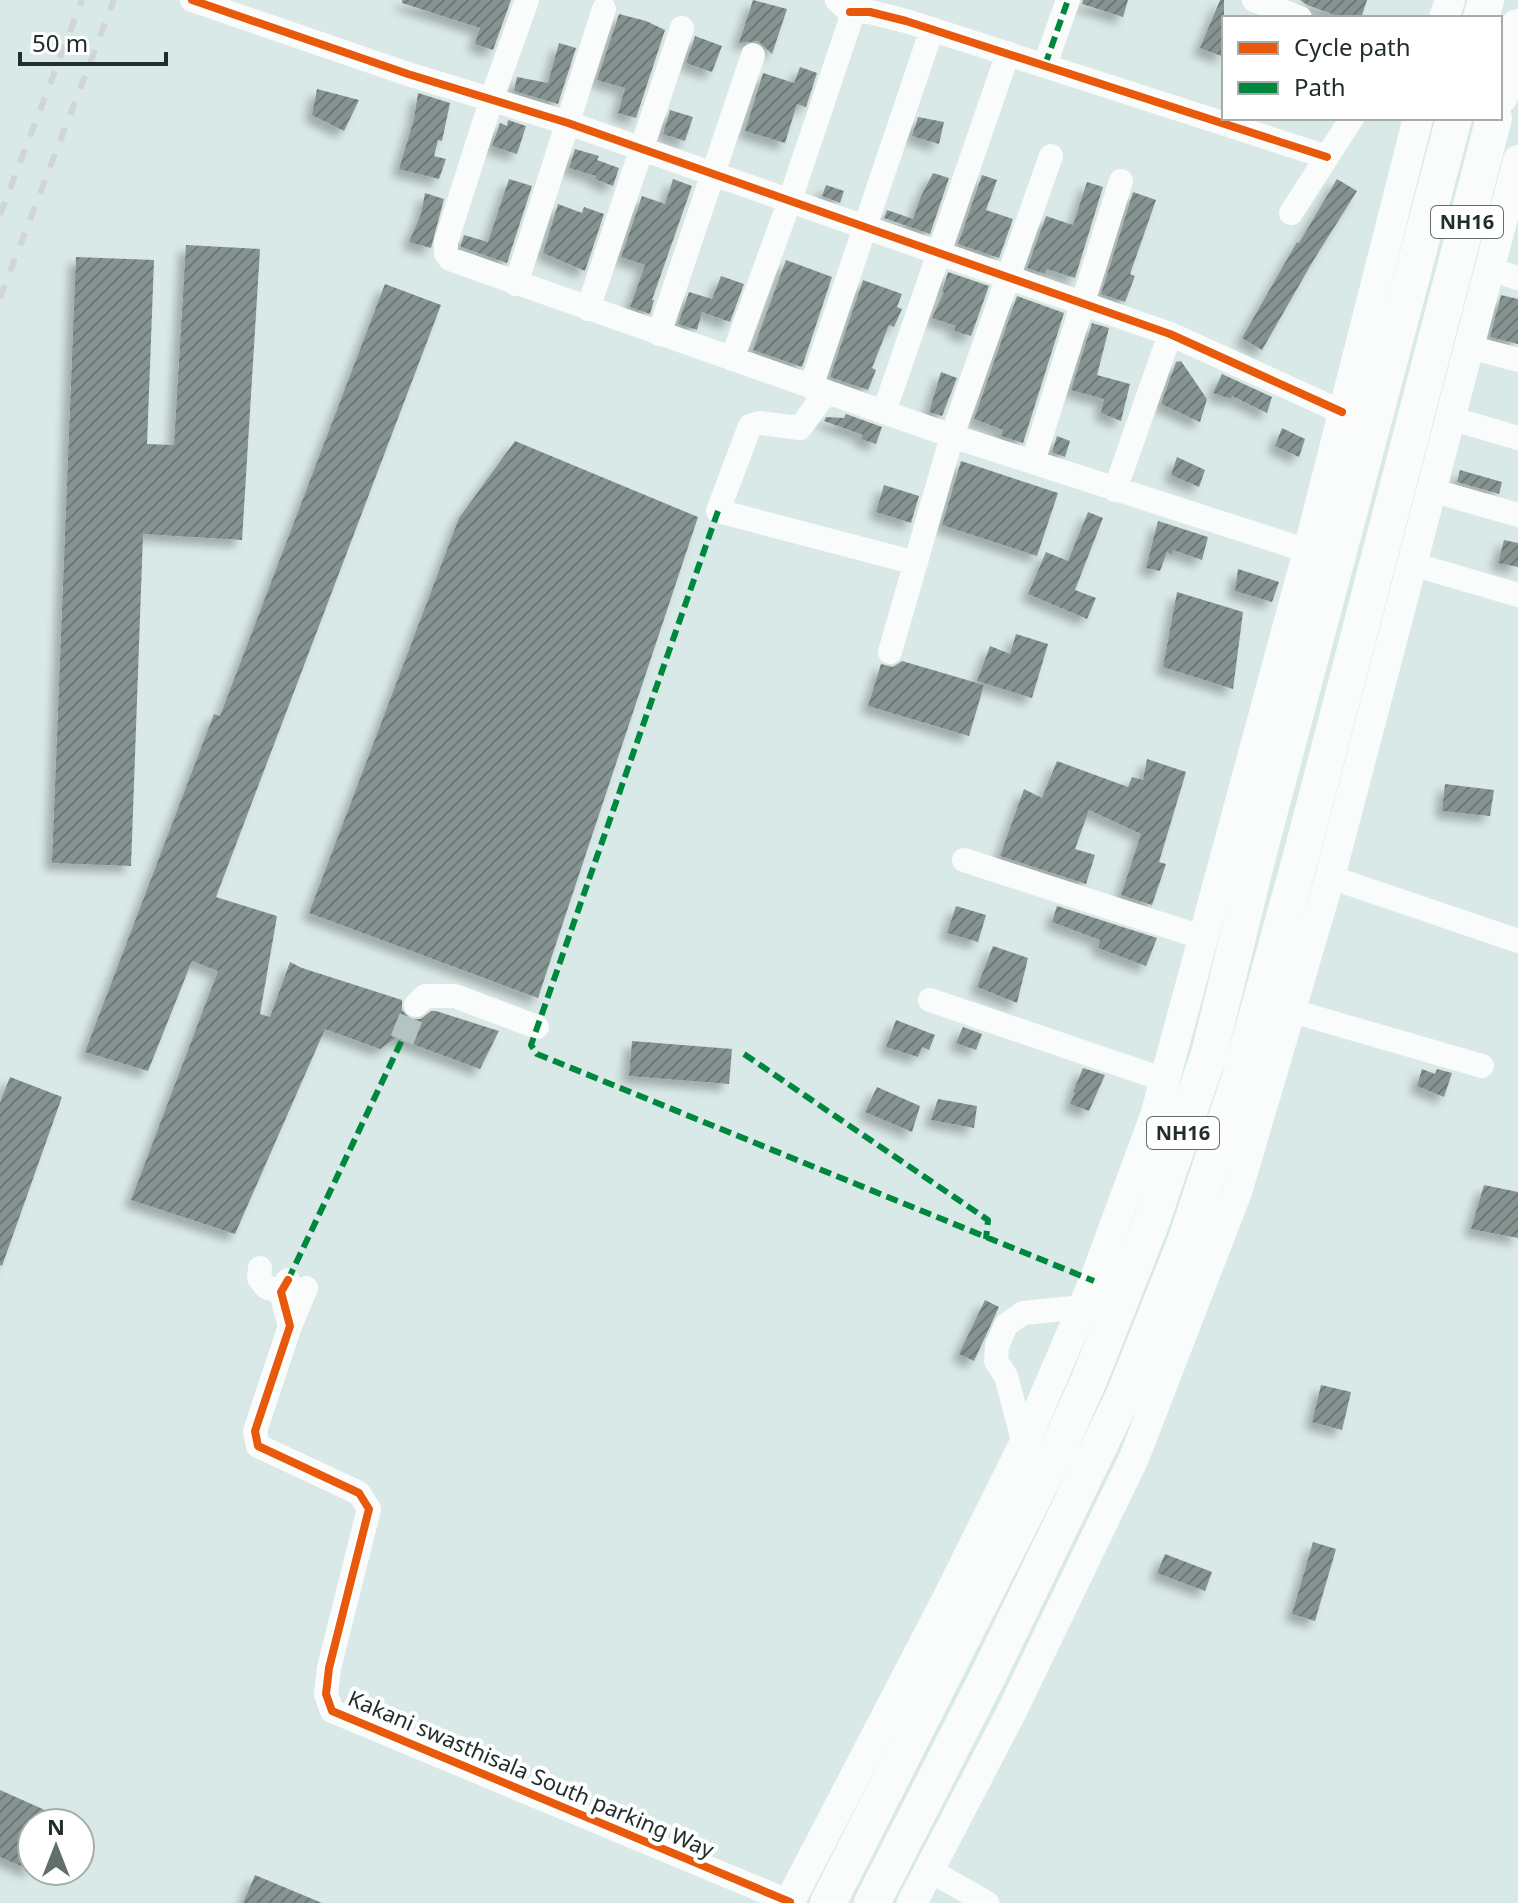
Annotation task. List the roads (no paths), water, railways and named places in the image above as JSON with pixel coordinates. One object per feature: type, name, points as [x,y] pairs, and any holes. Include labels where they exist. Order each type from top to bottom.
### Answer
[{"type":"highway","points":[[1502,88],[1518,27]]},
{"type":"highway","name":"NH16","points":[[828,1903],[1058,1449],[1089,1380],[1175,1157],[1209,1054],[1258,856],[1453,120]]},
{"type":"highway","name":"NH16","points":[[872,1903],[988,1676],[1124,1395],[1186,1240],[1239,1080],[1297,871],[1493,120]]},
{"type":"main road","points":[[790,1903],[1024,1444],[1083,1307],[1155,1116],[1308,551],[1417,120]]},
{"type":"main road","points":[[912,1903],[1012,1711],[1134,1458],[1237,1192],[1330,877],[1518,160]]},
{"type":"street","points":[[192,0],[408,74],[568,123],[1170,334],[1342,412]]},
{"type":"street","points":[[527,0],[446,242],[446,253],[450,259],[952,436],[1308,551]]},
{"type":"street","points":[[1045,65],[1068,0]]},
{"type":"street","points":[[1254,0],[1295,16]]},
{"type":"street","points":[[843,6],[932,29],[1327,157]]},
{"type":"street","points":[[732,359],[850,22],[843,6]]},
{"type":"street","points":[[516,284],[604,9]]},
{"type":"street","points":[[588,309],[682,28]]},
{"type":"street","points":[[912,562],[721,513],[718,506],[750,426],[760,423],[800,428],[821,399],[820,390],[866,227],[932,29]]},
{"type":"street","points":[[884,412],[1008,53]]},
{"type":"street","points":[[659,334],[753,55]]},
{"type":"street","points":[[1291,213],[1351,120]]},
{"type":"street","points":[[890,652],[912,562],[952,436],[1051,156]]},
{"type":"street","points":[[1033,462],[1121,181]]},
{"type":"street","points":[[1489,269],[1518,278]]},
{"type":"street","points":[[1115,490],[1170,334]]},
{"type":"street","points":[[1469,347],[1518,360]]},
{"type":"street","points":[[1450,418],[1518,438]]},
{"type":"street","points":[[1431,490],[1518,515]]},
{"type":"street","points":[[1412,564],[1518,595]]},
{"type":"street","points":[[964,860],[1204,938]]},
{"type":"street","points":[[1330,877],[1518,941]]},
{"type":"street","points":[[416,1005],[425,996],[455,996],[537,1027]]},
{"type":"street","points":[[930,1000],[1165,1080]]},
{"type":"street","points":[[1292,1011],[1482,1066]]},
{"type":"street","name":"Kakani swasthisala South parking Way","points":[[260,1268],[259,1278],[266,1287],[292,1287],[290,1326],[255,1431],[258,1446],[359,1493],[369,1509],[329,1668],[326,1694],[332,1711],[790,1903]]},
{"type":"street","points":[[1024,1444],[1006,1376],[996,1361],[997,1346],[1006,1325],[1023,1313],[1083,1307]]},
{"type":"street","points":[[929,1870],[987,1903]]},
{"type":"tunnel","points":[[402,1040],[416,1005]]},
{"type":"railway","points":[[0,215],[82,0]]},
{"type":"railway","points":[[0,298],[114,0]]}]
